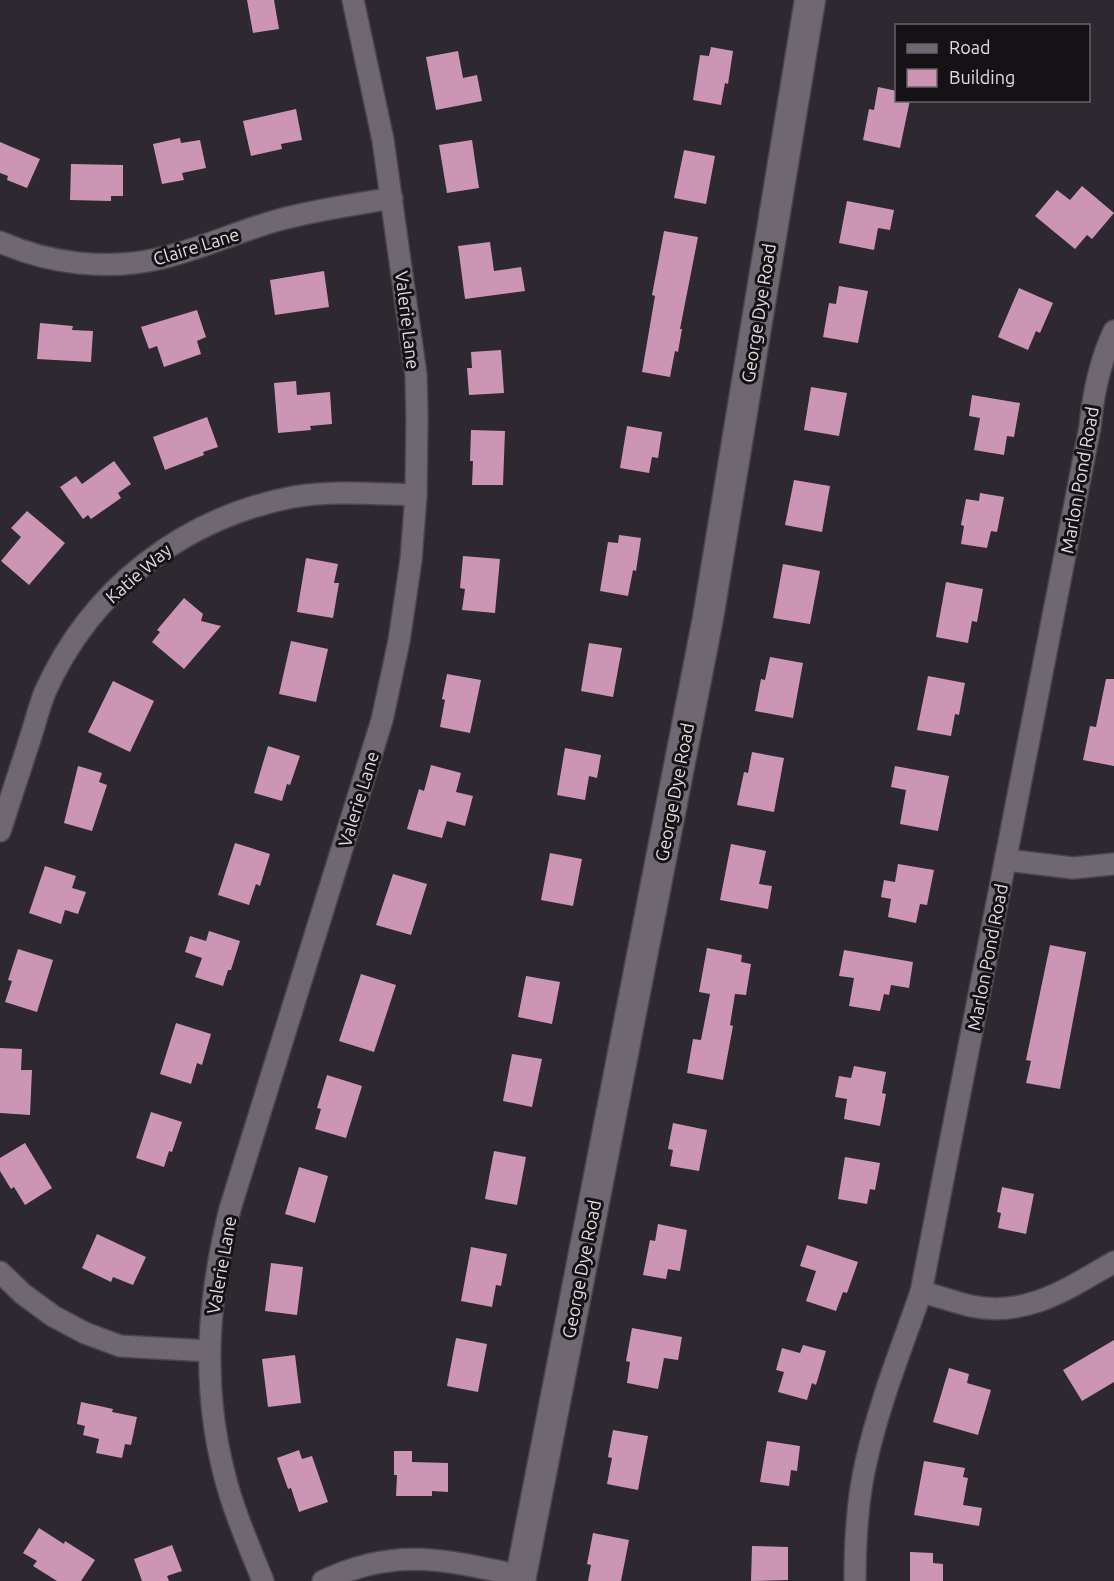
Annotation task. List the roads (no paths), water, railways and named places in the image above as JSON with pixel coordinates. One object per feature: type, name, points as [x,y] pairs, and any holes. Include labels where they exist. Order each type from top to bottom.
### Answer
[{"type":"street","name":"Valerie Lane","points":[[264,1581],[239,1522],[224,1473],[214,1422],[209,1351],[212,1302],[220,1251],[230,1209],[382,720],[399,640],[411,560],[416,495],[416,375],[383,140],[353,0]]},
{"type":"street","name":"George Dye Road","points":[[521,1578],[708,618],[810,0]]},
{"type":"street","name":"Claire Lane","points":[[0,242],[17,250],[56,260],[88,264],[124,264],[160,259],[276,221],[392,198]]},
{"type":"street","name":"Marlon Pond Road","points":[[855,1581],[857,1517],[866,1460],[878,1414],[921,1292],[1090,427],[1092,406],[1100,368],[1114,331]]},
{"type":"street","name":"Katie Way","points":[[0,831],[45,694],[63,658],[88,620],[118,586],[149,560],[177,540],[218,519],[255,506],[295,497],[334,493],[416,495]]},
{"type":"street","points":[[1006,860],[1073,868],[1114,864]]},
{"type":"street","points":[[921,1292],[973,1306],[999,1308],[1030,1305],[1058,1295],[1114,1262]]},
{"type":"street","points":[[0,1272],[23,1294],[53,1316],[85,1333],[120,1346],[209,1351]]},
{"type":"street","points":[[323,1581],[342,1572],[375,1563],[408,1558],[441,1559],[521,1578]]}]
